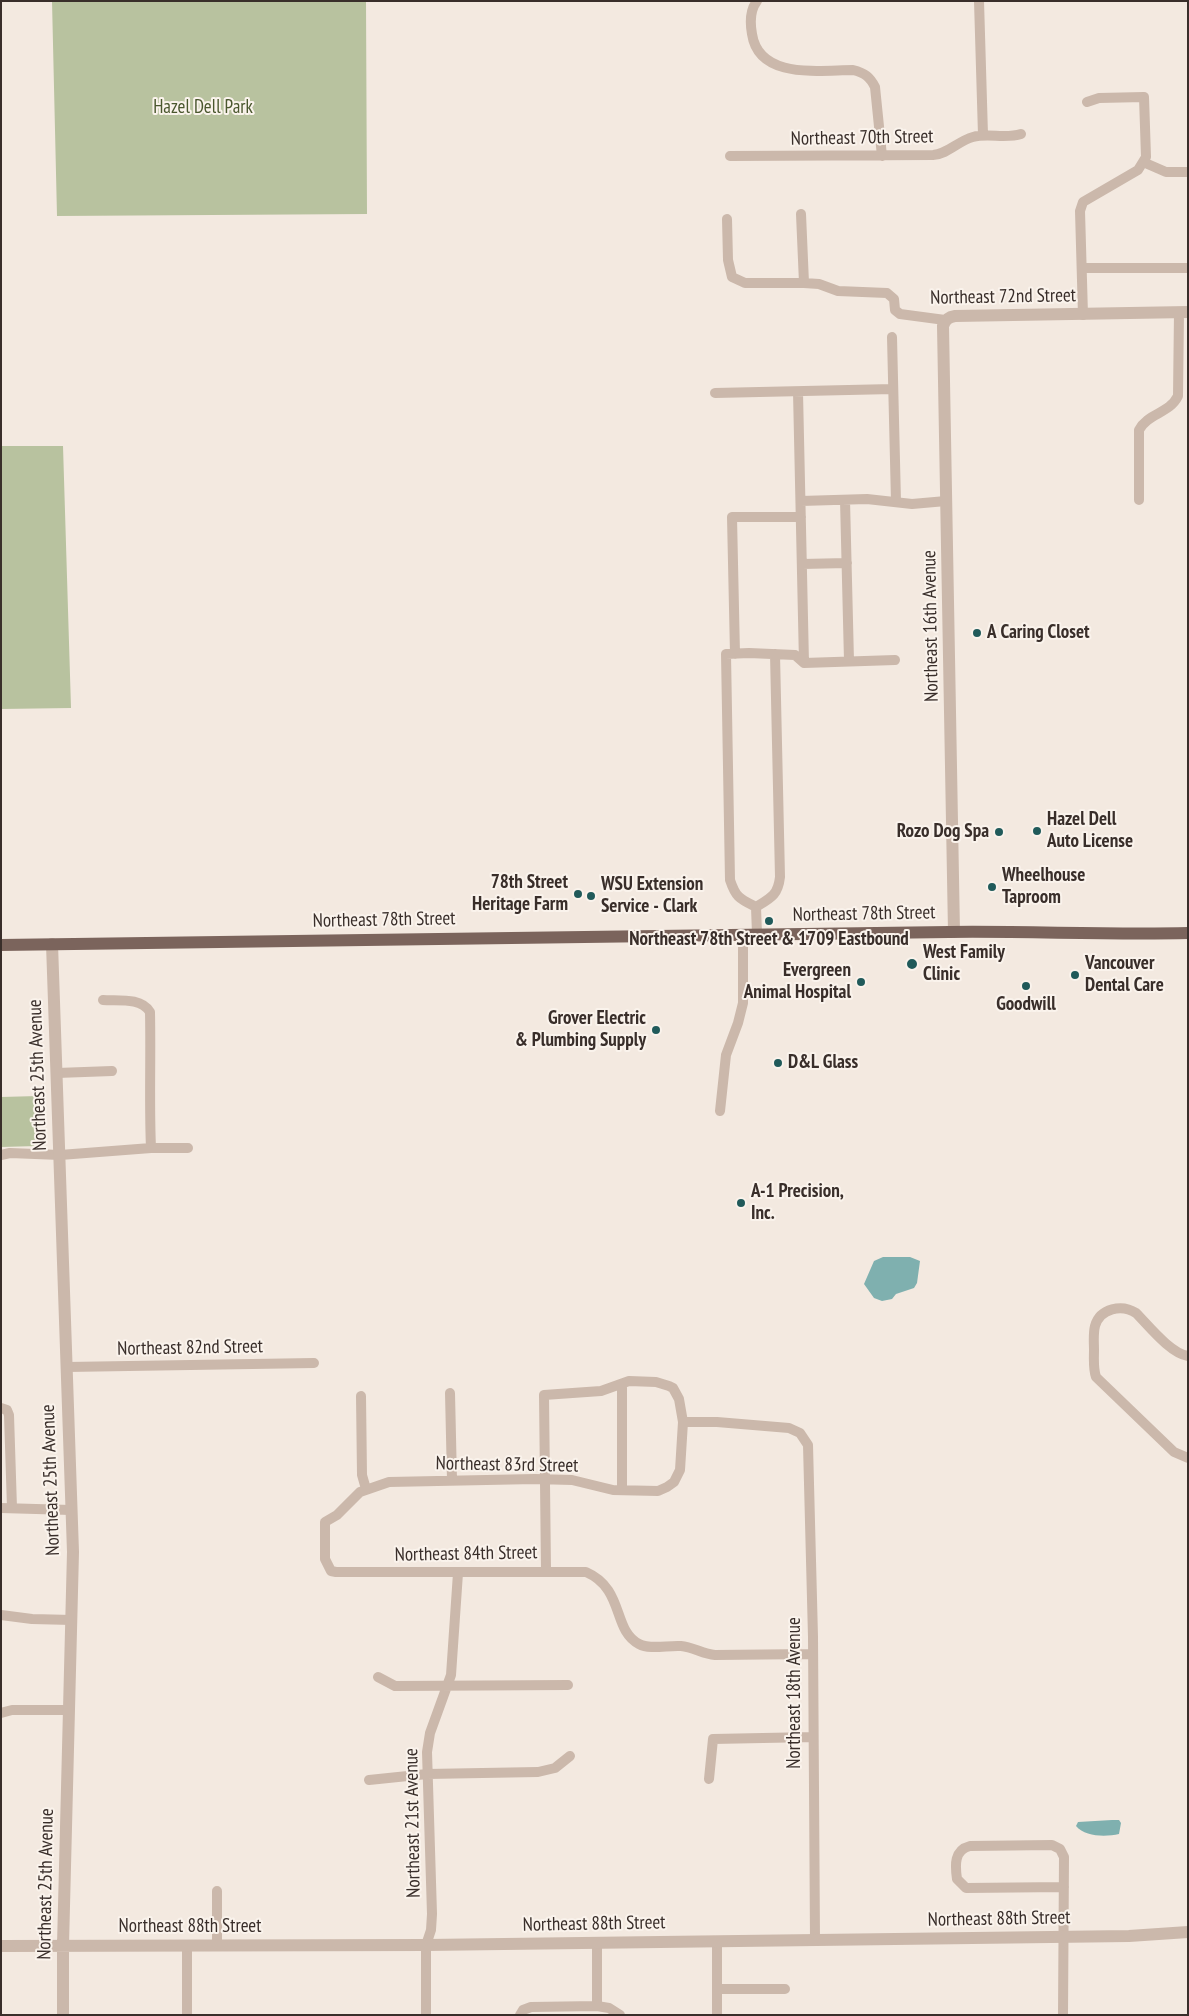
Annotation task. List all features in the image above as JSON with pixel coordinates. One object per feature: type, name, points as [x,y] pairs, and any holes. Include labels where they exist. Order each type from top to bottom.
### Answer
[{"type":"main road","name":"Northeast 78th Street","points":[[1,945],[954,932],[1188,934]]},
{"type":"street","points":[[758,1],[751,17],[752,37],[757,50],[772,64],[787,69],[853,70],[862,72],[872,80],[876,88],[882,156]]},
{"type":"street","points":[[980,1],[983,135]]},
{"type":"street","points":[[1083,315],[1080,211],[1083,202],[1138,170],[1146,157],[1144,97],[1099,98],[1087,102]]},
{"type":"street","name":"Northeast 70th Street","points":[[730,156],[940,154],[967,139],[983,135],[1021,134]]},
{"type":"street","points":[[1143,162],[1166,172],[1188,172]]},
{"type":"street","points":[[727,219],[728,260],[732,277],[745,283],[804,283],[801,214]]},
{"type":"street","points":[[1082,268],[1188,268]]},
{"type":"street","name":"Northeast 72nd Street","points":[[804,283],[819,284],[838,290],[887,293],[894,299],[895,310],[900,314],[945,320],[955,316],[1183,312]]},
{"type":"street","points":[[1139,500],[1139,430],[1149,418],[1172,406],[1178,396],[1183,312]]},
{"type":"street","name":"Northeast 16th Avenue","points":[[945,320],[942,332],[954,932]]},
{"type":"street","points":[[892,338],[896,502]]},
{"type":"street","points":[[715,394],[893,389]]},
{"type":"street","points":[[798,392],[804,664]]},
{"type":"street","points":[[801,501],[867,499],[912,504],[946,501]]},
{"type":"street","points":[[845,500],[849,661]]},
{"type":"street","points":[[735,654],[732,517],[801,517]]},
{"type":"street","points":[[802,564],[846,563]]},
{"type":"street","points":[[756,907],[741,900],[735,894],[730,880],[726,654],[795,655],[804,664],[895,660]]},
{"type":"street","points":[[756,907],[779,889],[780,877],[775,654]]},
{"type":"street","points":[[756,907],[757,934]]},
{"type":"street","points":[[720,1110],[726,1054],[738,1023],[743,1003],[743,934]]},
{"type":"street","name":"Northeast 25th Avenue","points":[[52,944],[71,1510],[72,1620],[63,1945],[63,2015]]},
{"type":"street","points":[[103,1000],[140,1002],[150,1012],[151,1071],[149,1092],[151,1148]]},
{"type":"street","points":[[57,1073],[112,1071]]},
{"type":"street","points":[[1,1155],[188,1148]]},
{"type":"street","points":[[1188,1356],[1173,1349],[1136,1313],[1129,1309],[1112,1309],[1101,1317],[1094,1330],[1095,1374],[1174,1452],[1188,1458]]},
{"type":"street","name":"Northeast 82nd Street","points":[[67,1367],[314,1363]]},
{"type":"street","points":[[546,1571],[544,1395],[601,1391],[629,1381],[656,1382],[672,1388],[677,1394],[683,1422]]},
{"type":"street","points":[[622,1384],[622,1490]]},
{"type":"street","points":[[450,1393],[452,1480]]},
{"type":"street","points":[[361,1396],[362,1475],[366,1489]]},
{"type":"street","points":[[4,1409],[9,1415],[6,1508],[71,1510]]},
{"type":"street","name":"Northeast 83rd Street","points":[[336,1572],[331,1571],[325,1559],[325,1522],[345,1508],[354,1495],[366,1489],[393,1481],[544,1479],[572,1480],[605,1489],[658,1491],[667,1488],[674,1482],[680,1470],[683,1422]]},
{"type":"street","name":"Northeast 18th Avenue","points":[[683,1422],[717,1422],[789,1428],[800,1433],[808,1445],[815,1940]]},
{"type":"street","name":"Northeast 84th Street","points":[[336,1572],[586,1572],[597,1576],[605,1584],[614,1600],[625,1632],[640,1645],[683,1646],[703,1654],[715,1655],[812,1654]]},
{"type":"street","name":"Northeast 21st Avenue","points":[[426,2015],[426,1946],[431,1930],[432,1914],[427,1774],[430,1733],[450,1675],[458,1573]]},
{"type":"street","points":[[1,1615],[32,1619],[72,1620]]},
{"type":"street","points":[[378,1678],[395,1686],[568,1685]]},
{"type":"street","points":[[1,1713],[12,1710],[69,1710]]},
{"type":"street","points":[[709,1779],[713,1739],[813,1737]]},
{"type":"street","points":[[370,1780],[427,1774],[538,1772],[555,1768],[570,1756]]},
{"type":"street","points":[[1063,2015],[1064,1936],[1064,1887],[1064,1856],[1059,1848],[1052,1845],[970,1846],[961,1849],[958,1854],[956,1875],[962,1886],[971,1888],[1064,1887]]},
{"type":"street","points":[[217,1891],[217,1946]]},
{"type":"street","name":"Northeast 88th Street","points":[[1,1946],[426,1946],[1129,1936],[1188,1932]]},
{"type":"street","points":[[717,1942],[717,2015]]},
{"type":"street","points":[[597,1943],[597,2006]]},
{"type":"street","points":[[187,1945],[187,2015]]},
{"type":"street","points":[[717,1989],[785,1989]]},
{"type":"street","points":[[520,2015],[523,2010],[531,2007],[597,2006],[609,2008],[620,2015]]},
{"type":"green space","name":"Hazel Dell Park","points":[[52,1],[366,1],[367,214],[57,216]]},
{"type":"green space","points":[[1,446],[63,446],[71,708],[1,709]]},
{"type":"green space","points":[[38,1096],[39,1144],[37,1146],[1,1147],[1,1097]]},
{"type":"water","points":[[883,1257],[910,1257],[920,1261],[917,1283],[914,1288],[896,1294],[892,1299],[882,1301],[874,1298],[864,1284],[874,1261]]},
{"type":"water","points":[[1119,1820],[1121,1823],[1119,1834],[1108,1836],[1090,1834],[1076,1826],[1078,1822]]},
{"type":"place","name":"A Caring Closet","points":[[977,633]]},
{"type":"place","name":"Hazel Dell Auto License","points":[[1037,831]]},
{"type":"place","name":"Rozo Dog Spa","points":[[999,832]]},
{"type":"place","name":"Wheelhouse Taproom","points":[[992,887]]},
{"type":"place","name":"78th Street Heritage Farm","points":[[578,894]]},
{"type":"place","name":"WSU Extension Service - Clark","points":[[591,896]]},
{"type":"place","name":"Northeast 78th Street & 1709 Eastbound","points":[[769,921]]},
{"type":"place","name":"West Family Clinic","points":[[912,964]]},
{"type":"place","name":"Vancouver Dental Care","points":[[1075,975]]},
{"type":"place","name":"Evergreen Animal Hospital","points":[[861,982]]},
{"type":"place","name":"Goodwill","points":[[1026,986]]},
{"type":"place","name":"Grover Electric & Plumbing Supply","points":[[656,1030]]},
{"type":"place","name":"D&L Glass","points":[[778,1063]]},
{"type":"place","name":"A-1 Precision, Inc.","points":[[741,1203]]}]
